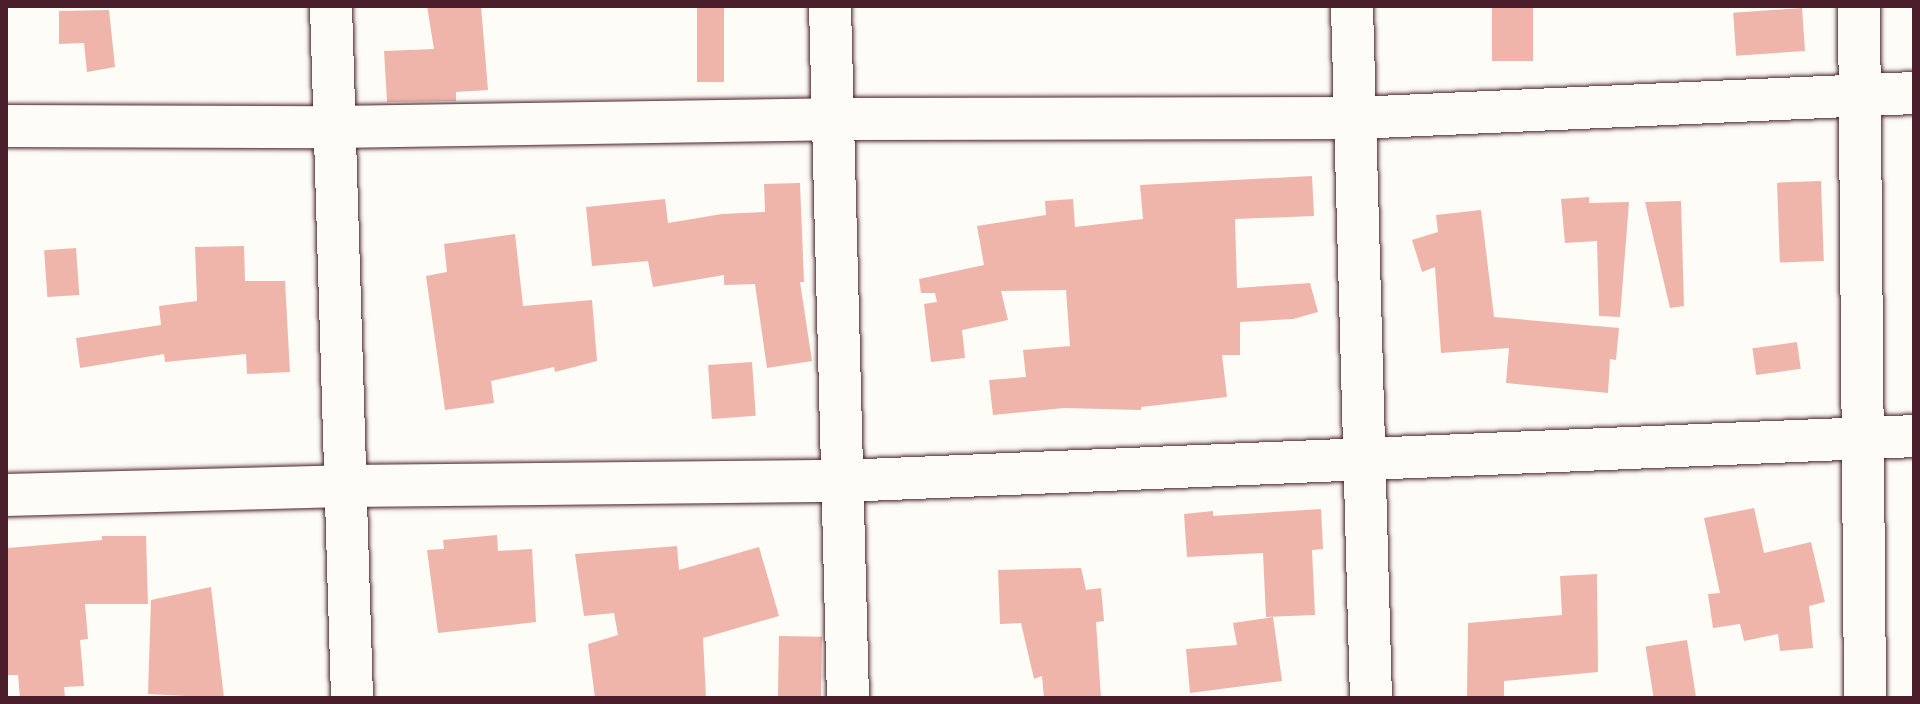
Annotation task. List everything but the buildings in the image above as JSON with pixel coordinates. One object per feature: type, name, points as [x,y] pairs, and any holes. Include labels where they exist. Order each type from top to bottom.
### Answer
[{"type":"street","points":[[331,6],[352,698]]},
{"type":"street","points":[[830,6],[848,698]]},
{"type":"street","points":[[1352,6],[1371,698]]},
{"type":"street","points":[[1859,6],[1865,698]]},
{"type":"street","points":[[6,126],[334,127],[833,119],[1355,118],[1914,93]]},
{"type":"street","points":[[6,495],[345,486],[842,481],[1914,436]]}]
